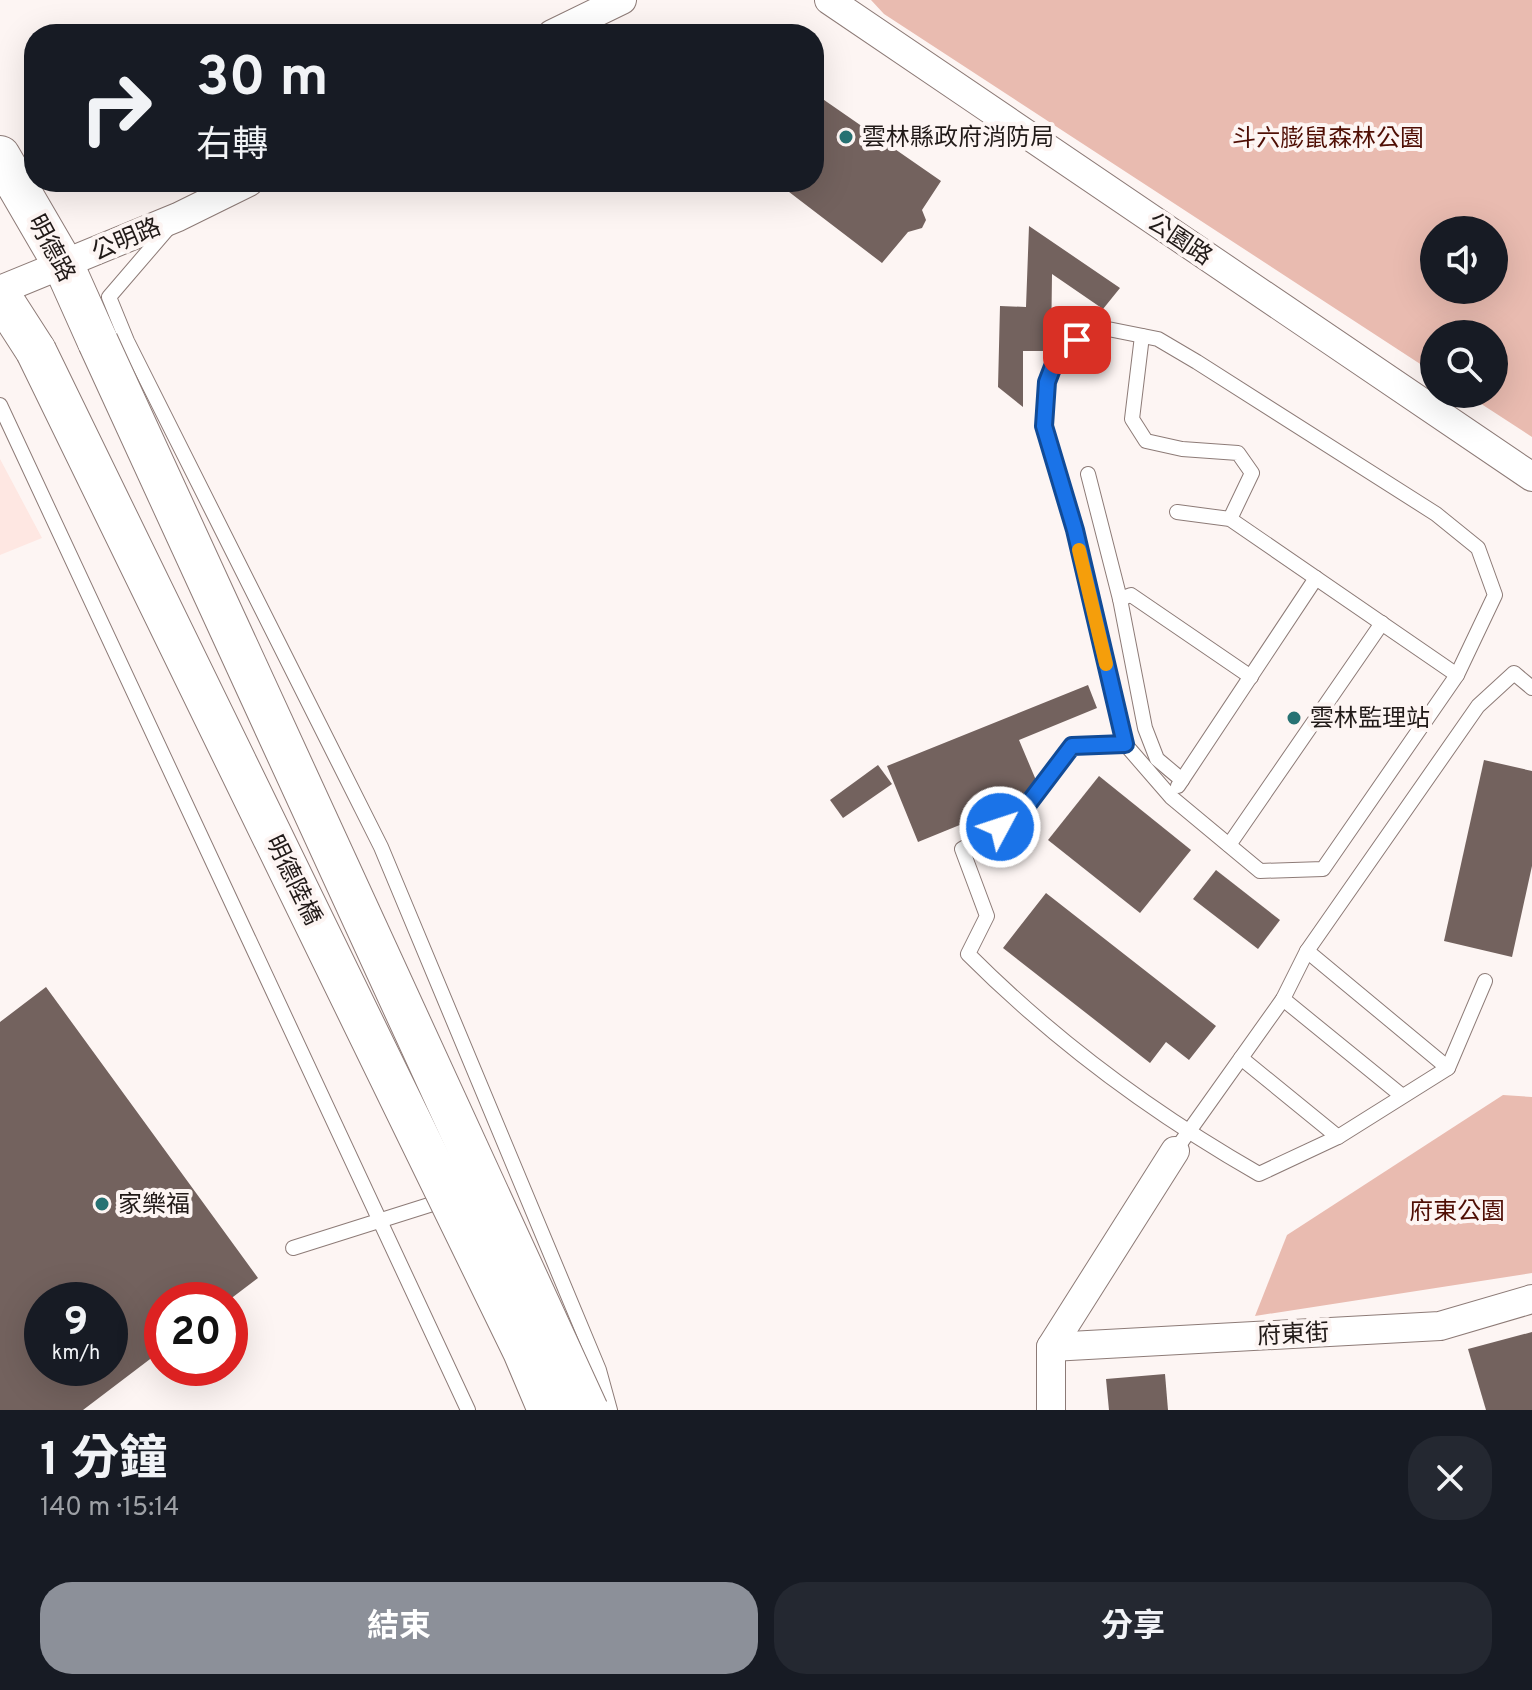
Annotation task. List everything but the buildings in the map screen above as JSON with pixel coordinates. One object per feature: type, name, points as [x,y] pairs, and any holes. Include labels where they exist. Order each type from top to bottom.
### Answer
[{"type":"main road","name":"明德路","points":[[0,156],[64,266],[98,342]]},
{"type":"main road","name":"明德陸橋","points":[[0,292],[36,351],[523,1351],[548,1410]]},
{"type":"main road","name":"明德陸橋","points":[[98,342],[588,1410]]},
{"type":"street","points":[[573,24],[622,0]]},
{"type":"street","name":"公園路","points":[[829,0],[1532,477]]},
{"type":"street","name":"公明路","points":[[0,292],[178,217],[229,192]]},
{"type":"street","points":[[1051,1410],[1051,1347],[1181,1142]]},
{"type":"street","name":"府東街","points":[[1051,1347],[1440,1326],[1532,1299]]},
{"type":"lane","points":[[178,217],[109,297],[127,341],[381,847],[599,1370],[610,1410]]},
{"type":"lane","points":[[1103,328],[1158,339],[1436,514],[1478,548],[1495,595],[1457,675],[1323,869],[1260,871],[1171,797],[1125,744],[1075,530],[1044,426],[1047,382],[1057,356],[1077,340],[1103,328]]},
{"type":"lane","points":[[1142,336],[1132,419],[1146,441],[1182,449],[1238,453],[1252,473],[1230,519]]},
{"type":"lane","points":[[0,405],[468,1410]]},
{"type":"lane","points":[[1088,474],[1120,599],[1145,728],[1157,759],[1182,780]]},
{"type":"lane","points":[[1177,512],[1230,519],[1457,675]]},
{"type":"lane","points":[[1171,797],[1316,578]]},
{"type":"lane","points":[[1120,599],[1131,595],[1251,677]]},
{"type":"lane","points":[[1229,845],[1382,623]]},
{"type":"lane","points":[[1181,1142],[1283,999],[1307,951],[1478,706],[1514,673],[1532,688]]},
{"type":"lane","points":[[1125,744],[1072,746],[1019,816],[962,849],[987,916],[968,954],[1017,1004],[1181,1142],[1259,1174],[1338,1137],[1448,1068],[1485,981]]},
{"type":"lane","points":[[1307,951],[1448,1068]]},
{"type":"lane","points":[[1283,999],[1401,1095]]},
{"type":"lane","points":[[1241,1058],[1338,1137]]},
{"type":"lane","points":[[293,1248],[518,1178]]},
{"type":"shaded area","points":[[0,459],[42,538],[0,555]]},
{"type":"green space","name":"斗六膨鼠森林公園","points":[[871,0],[1532,0],[1532,437],[1487,408],[1508,408],[1508,320],[1420,320],[1420,364],[884,14]]},
{"type":"green space","name":"府東公園","points":[[1503,1095],[1532,1097],[1532,1273],[1255,1316],[1287,1235]]},
{"type":"slow traffic","points":[[1079,550],[1106,664]]},
{"type":"place","name":"雲林縣政府消防局","points":[[846,137]]},
{"type":"place","name":"雲林監理站","points":[[1294,718]]},
{"type":"place","name":"家樂福","points":[[102,1204]]},
{"type":"route","points":[[1000,827],[1019,816],[1072,746],[1125,744],[1075,530],[1044,426],[1047,382],[1057,356],[1077,340]]}]
